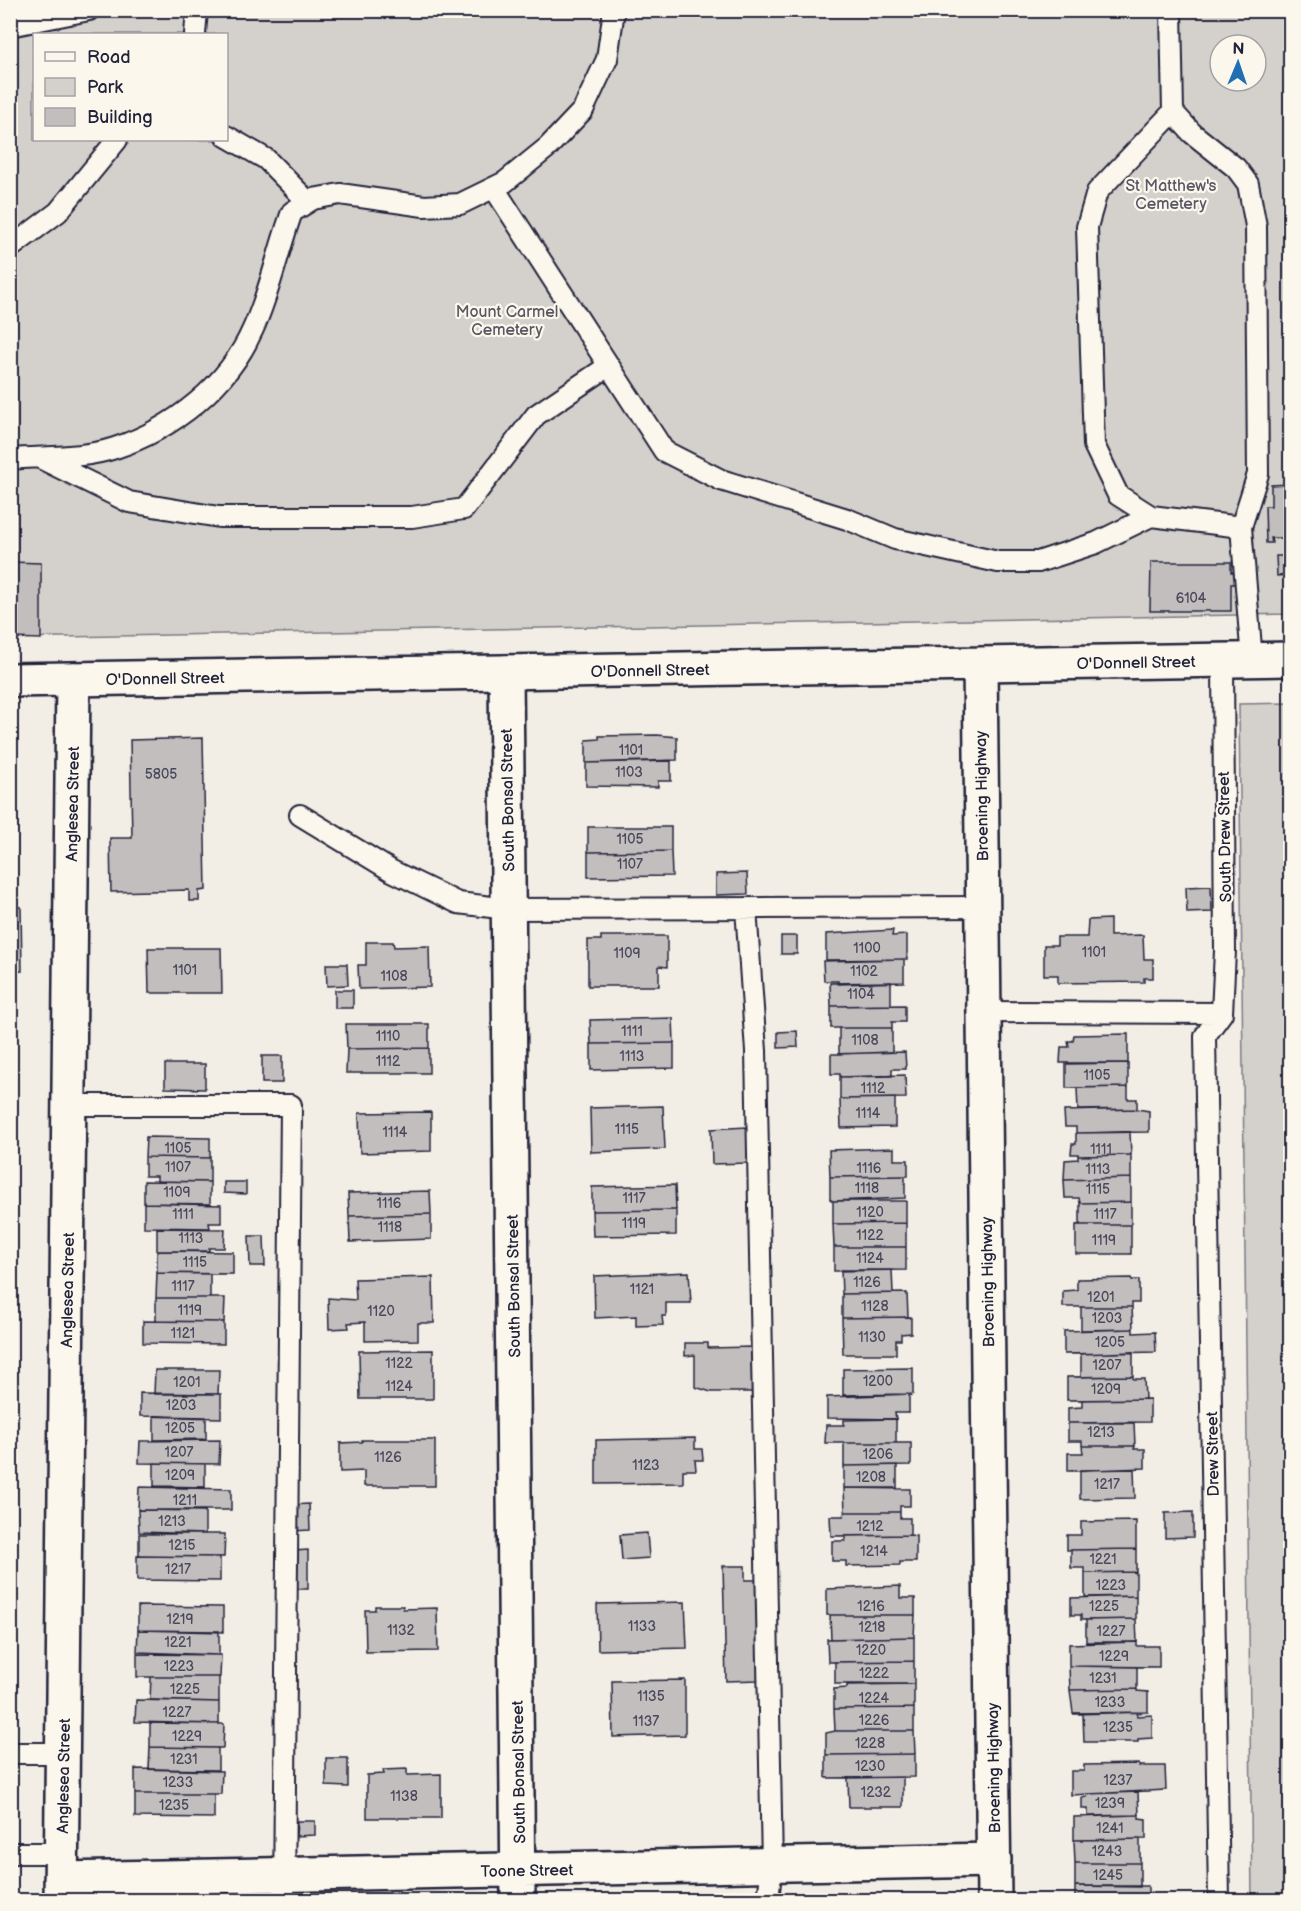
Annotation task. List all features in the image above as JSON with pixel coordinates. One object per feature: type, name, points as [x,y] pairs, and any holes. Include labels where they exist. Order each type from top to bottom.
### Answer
[{"type":"street","name":"O'Donnell Street","points":[[10,680],[1290,659]]},
{"type":"street","name":"Broening Highway","points":[[980,664],[994,1900]]},
{"type":"street","name":"South Bonsal Street","points":[[506,672],[518,1886]]},
{"type":"street","name":"Anglesea Street","points":[[61,1878],[73,679]]},
{"type":"street","name":"Toone Street","points":[[61,1878],[284,1888],[518,1886],[772,1865],[994,1860]]},
{"type":"lane","points":[[10,26],[34,15],[89,10]]},
{"type":"lane","points":[[195,33],[197,10]]},
{"type":"lane","points":[[10,459],[40,458],[114,448],[159,428],[198,404],[233,365],[253,329],[292,212],[308,202],[340,195],[424,206],[460,204],[505,182],[548,147],[583,110],[607,59],[614,10]]},
{"type":"lane","points":[[1171,10],[1173,112],[1192,133],[1236,168],[1248,184],[1256,226],[1258,474],[1241,527],[1151,516],[1118,495],[1094,445],[1087,227],[1097,192],[1173,112]]},
{"type":"lane","points":[[228,137],[266,159],[308,202]]},
{"type":"lane","points":[[10,248],[58,213],[116,141]]},
{"type":"lane","points":[[494,188],[663,451],[721,480],[847,519],[896,539],[998,562],[1038,562],[1096,543],[1151,516]]},
{"type":"lane","points":[[40,458],[129,502],[219,517],[412,517],[464,509],[536,415],[607,366]]},
{"type":"lane","name":"South Drew Street","points":[[1222,1013],[1241,527]]},
{"type":"lane","points":[[300,815],[392,871],[458,903],[508,909],[983,907]]},
{"type":"lane","points":[[746,908],[756,1051],[772,1865],[768,1900]]},
{"type":"lane","points":[[984,1012],[1222,1013]]},
{"type":"lane","name":"Drew Street","points":[[1219,1900],[1205,1036],[1222,1013]]},
{"type":"lane","points":[[69,1105],[291,1105],[284,1888]]},
{"type":"lane","points":[[10,1753],[63,1753]]},
{"type":"lane","points":[[10,1853],[61,1878]]},
{"type":"green space","name":"Mount Carmel Cemetery","points":[[10,11],[1290,11],[1290,614],[11,638]]},
{"type":"green space","points":[[1290,703],[1290,1900],[1252,1900],[1239,704]]},
{"type":"building","points":[[1290,484],[1290,538],[1271,538],[1272,543],[1266,543],[1265,506],[1271,506],[1271,485]]},
{"type":"building","points":[[1276,556],[1290,556],[1290,575],[1277,576]]},
{"type":"building","points":[[10,562],[41,563],[41,639],[10,638]]},
{"type":"building","points":[[1151,562],[1231,562],[1231,572],[1240,572],[1240,584],[1231,584],[1231,611],[1150,611]]},
{"type":"building","points":[[599,736],[677,737],[677,760],[586,763],[586,740],[599,739]]},
{"type":"building","points":[[203,738],[206,890],[199,891],[199,901],[189,901],[189,890],[111,892],[110,838],[132,838],[130,740]]},
{"type":"building","points":[[671,761],[671,781],[658,781],[658,787],[586,786],[586,763]]},
{"type":"building","points":[[588,827],[671,827],[671,851],[588,852]]},
{"type":"building","points":[[671,851],[672,876],[588,877],[588,852]]},
{"type":"building","points":[[747,873],[748,894],[716,895],[716,874]]},
{"type":"building","points":[[1211,886],[1212,912],[1187,913],[1186,887]]},
{"type":"building","points":[[10,907],[21,907],[22,971],[10,972]]},
{"type":"building","points":[[1110,919],[1110,936],[1143,935],[1144,959],[1153,959],[1153,978],[1144,978],[1144,982],[1058,983],[1058,975],[1044,975],[1044,945],[1057,945],[1057,937],[1087,937],[1088,920]]},
{"type":"building","points":[[893,930],[892,936],[907,935],[907,959],[826,960],[826,934]]},
{"type":"building","points":[[601,936],[667,936],[667,967],[659,966],[659,986],[588,986],[588,940],[601,940]]},
{"type":"building","points":[[781,936],[797,936],[797,954],[781,954]]},
{"type":"building","points":[[366,942],[393,942],[394,947],[429,946],[430,987],[359,989],[358,965],[366,965]]},
{"type":"building","points":[[148,948],[221,948],[222,993],[149,993]]},
{"type":"building","points":[[904,959],[904,982],[838,984],[838,981],[824,981],[823,961]]},
{"type":"building","points":[[326,964],[347,964],[348,985],[327,986]]},
{"type":"building","points":[[891,982],[891,1005],[831,1006],[830,983]]},
{"type":"building","points":[[335,990],[353,990],[353,1008],[335,1008]]},
{"type":"building","points":[[905,1005],[905,1022],[892,1022],[892,1028],[831,1028],[831,1006]]},
{"type":"building","points":[[673,1018],[674,1043],[591,1044],[590,1020]]},
{"type":"building","points":[[346,1024],[429,1024],[429,1048],[347,1049]]},
{"type":"building","points":[[839,1028],[892,1028],[892,1052],[839,1054]]},
{"type":"building","points":[[797,1031],[798,1047],[778,1048],[778,1032]]},
{"type":"building","points":[[1128,1034],[1128,1063],[1060,1063],[1061,1047],[1069,1047],[1068,1041],[1073,1041],[1074,1035]]},
{"type":"building","points":[[674,1043],[674,1068],[591,1070],[591,1044]]},
{"type":"building","points":[[429,1048],[429,1073],[346,1073],[347,1049]]},
{"type":"building","points":[[905,1052],[906,1069],[892,1069],[892,1076],[840,1077],[840,1074],[831,1074],[831,1054]]},
{"type":"building","points":[[262,1056],[282,1056],[282,1083],[262,1083]]},
{"type":"building","points":[[1128,1063],[1128,1087],[1066,1088],[1066,1064]]},
{"type":"building","points":[[165,1064],[205,1064],[205,1089],[165,1088]]},
{"type":"building","points":[[905,1075],[906,1098],[840,1099],[840,1077]]},
{"type":"building","points":[[1128,1087],[1128,1099],[1137,1099],[1137,1109],[1078,1110],[1077,1088]]},
{"type":"building","points":[[895,1098],[895,1127],[841,1128],[840,1099]]},
{"type":"building","points":[[663,1106],[665,1149],[591,1152],[590,1108]]},
{"type":"building","points":[[1137,1109],[1149,1111],[1149,1132],[1076,1133],[1076,1127],[1065,1127],[1064,1111]]},
{"type":"building","points":[[431,1112],[431,1151],[360,1153],[359,1113]]},
{"type":"building","points":[[747,1127],[748,1163],[712,1164],[711,1129]]},
{"type":"building","points":[[1130,1132],[1131,1155],[1078,1156],[1078,1154],[1071,1154],[1072,1144],[1076,1144],[1076,1133]]},
{"type":"building","points":[[146,1137],[210,1138],[210,1158],[145,1157]]},
{"type":"building","points":[[894,1148],[894,1160],[908,1160],[908,1176],[830,1177],[829,1150]]},
{"type":"building","points":[[1131,1155],[1131,1178],[1064,1180],[1065,1160],[1078,1159],[1078,1156]]},
{"type":"building","points":[[145,1157],[210,1158],[210,1182],[157,1181],[157,1176],[145,1176]]},
{"type":"building","points":[[905,1176],[905,1198],[833,1201],[830,1199],[830,1177]]},
{"type":"building","points":[[1131,1178],[1131,1202],[1080,1203],[1079,1198],[1065,1198],[1064,1180]]},
{"type":"building","points":[[144,1181],[210,1182],[210,1204],[144,1203]]},
{"type":"building","points":[[224,1182],[246,1182],[246,1194],[224,1193]]},
{"type":"building","points":[[675,1185],[676,1210],[592,1211],[592,1187]]},
{"type":"building","points":[[430,1191],[431,1214],[349,1216],[348,1193]]},
{"type":"building","points":[[833,1201],[906,1201],[906,1223],[833,1224]]},
{"type":"building","points":[[1131,1202],[1131,1225],[1076,1225],[1080,1224],[1080,1203]]},
{"type":"building","points":[[144,1203],[221,1205],[221,1223],[209,1223],[210,1228],[144,1227]]},
{"type":"building","points":[[676,1210],[676,1235],[593,1236],[592,1211]]},
{"type":"building","points":[[431,1214],[431,1239],[350,1242],[349,1216]]},
{"type":"building","points":[[906,1223],[906,1247],[834,1247],[833,1224]]},
{"type":"building","points":[[1076,1225],[1131,1225],[1131,1254],[1076,1254]]},
{"type":"building","points":[[157,1228],[225,1229],[224,1248],[209,1248],[209,1251],[157,1251]]},
{"type":"building","points":[[249,1236],[264,1236],[265,1266],[250,1266]]},
{"type":"building","points":[[834,1247],[906,1247],[906,1270],[834,1271]]},
{"type":"building","points":[[157,1251],[233,1252],[233,1274],[157,1273]]},
{"type":"building","points":[[841,1270],[892,1270],[893,1293],[842,1294]]},
{"type":"building","points":[[689,1272],[691,1303],[666,1303],[666,1316],[662,1316],[663,1325],[636,1326],[636,1316],[595,1318],[594,1276]]},
{"type":"building","points":[[157,1273],[210,1274],[210,1298],[156,1298]]},
{"type":"building","points":[[433,1277],[434,1323],[418,1323],[418,1340],[365,1341],[365,1322],[348,1323],[349,1328],[329,1329],[328,1298],[356,1300],[355,1279]]},
{"type":"building","points":[[1131,1278],[1139,1280],[1139,1303],[1132,1303],[1132,1307],[1063,1307],[1063,1291],[1077,1290],[1077,1279]]},
{"type":"building","points":[[907,1293],[908,1317],[842,1318],[842,1294]]},
{"type":"building","points":[[156,1298],[225,1298],[224,1322],[156,1321]]},
{"type":"building","points":[[1081,1307],[1132,1307],[1133,1329],[1081,1330]]},
{"type":"building","points":[[911,1317],[911,1333],[901,1334],[901,1340],[896,1340],[896,1354],[843,1354],[842,1318]]},
{"type":"building","points":[[143,1321],[224,1322],[224,1344],[143,1343]]},
{"type":"building","points":[[1133,1329],[1133,1333],[1155,1332],[1156,1352],[1064,1354],[1064,1331]]},
{"type":"building","points":[[685,1343],[708,1343],[708,1348],[752,1347],[752,1392],[711,1392],[695,1387],[695,1355],[685,1356]]},
{"type":"building","points":[[433,1350],[433,1399],[360,1399],[359,1351]]},
{"type":"building","points":[[1133,1352],[1133,1376],[1081,1377],[1081,1354]]},
{"type":"building","points":[[913,1368],[913,1394],[843,1395],[843,1369]]},
{"type":"building","points":[[155,1370],[219,1370],[218,1394],[154,1394]]},
{"type":"building","points":[[1133,1376],[1133,1379],[1144,1379],[1145,1399],[1067,1400],[1067,1377]]},
{"type":"building","points":[[140,1393],[221,1394],[221,1418],[140,1416]]},
{"type":"building","points":[[913,1394],[909,1396],[909,1413],[895,1413],[896,1419],[827,1418],[827,1397]]},
{"type":"building","points":[[1150,1399],[1150,1422],[1068,1423],[1068,1408],[1082,1407],[1082,1400]]},
{"type":"building","points":[[154,1416],[206,1417],[206,1439],[154,1440]]},
{"type":"building","points":[[896,1419],[896,1443],[825,1443],[826,1425],[844,1425],[844,1420]]},
{"type":"building","points":[[1068,1423],[1134,1423],[1135,1446],[1082,1446],[1082,1441],[1068,1441]]},
{"type":"building","points":[[695,1438],[695,1449],[702,1449],[703,1460],[695,1460],[696,1470],[683,1470],[683,1483],[596,1484],[596,1440]]},
{"type":"building","points":[[220,1440],[219,1464],[139,1463],[140,1441]]},
{"type":"building","points":[[362,1440],[435,1440],[435,1486],[364,1486],[364,1471],[340,1472],[340,1443],[362,1442]]},
{"type":"building","points":[[844,1443],[911,1443],[911,1465],[844,1466]]},
{"type":"building","points":[[1082,1446],[1135,1446],[1134,1449],[1145,1449],[1145,1468],[1068,1471],[1068,1453],[1083,1453]]},
{"type":"building","points":[[154,1463],[205,1464],[205,1487],[154,1486]]},
{"type":"building","points":[[897,1465],[897,1488],[844,1488],[844,1466]]},
{"type":"building","points":[[1134,1469],[1135,1498],[1080,1499],[1080,1470]]},
{"type":"building","points":[[139,1487],[231,1489],[231,1510],[138,1510]]},
{"type":"building","points":[[844,1488],[910,1489],[910,1506],[900,1506],[900,1512],[845,1512]]},
{"type":"building","points":[[309,1504],[310,1530],[292,1531],[290,1505]]},
{"type":"building","points":[[138,1510],[205,1511],[205,1534],[139,1532]]},
{"type":"building","points":[[845,1512],[900,1512],[900,1518],[910,1518],[910,1535],[831,1536],[830,1516],[844,1516]]},
{"type":"building","points":[[1193,1512],[1193,1537],[1165,1538],[1165,1513]]},
{"type":"building","points":[[1136,1521],[1136,1549],[1067,1550],[1067,1535],[1081,1535],[1081,1522]]},
{"type":"building","points":[[647,1533],[649,1558],[622,1560],[620,1535]]},
{"type":"building","points":[[139,1534],[225,1534],[224,1557],[139,1556]]},
{"type":"building","points":[[845,1536],[916,1536],[916,1562],[900,1562],[900,1565],[846,1566],[846,1561],[832,1561],[832,1541],[845,1541]]},
{"type":"building","points":[[1136,1549],[1136,1572],[1085,1573],[1085,1568],[1071,1568],[1071,1550]]},
{"type":"building","points":[[308,1550],[308,1589],[293,1589],[294,1551]]},
{"type":"building","points":[[137,1556],[220,1557],[220,1581],[137,1580]]},
{"type":"building","points":[[723,1566],[745,1566],[745,1580],[759,1580],[761,1667],[758,1667],[759,1680],[726,1681]]},
{"type":"building","points":[[1136,1572],[1136,1596],[1085,1597],[1085,1573]]},
{"type":"building","points":[[900,1586],[900,1598],[915,1598],[915,1615],[827,1615],[827,1589]]},
{"type":"building","points":[[1136,1596],[1136,1619],[1081,1620],[1081,1615],[1071,1615],[1071,1598]]},
{"type":"building","points":[[685,1602],[687,1648],[598,1650],[597,1604]]},
{"type":"building","points":[[138,1606],[223,1607],[223,1632],[138,1630]]},
{"type":"building","points":[[375,1606],[403,1606],[403,1609],[437,1608],[438,1651],[366,1652],[365,1610],[375,1610]]},
{"type":"building","points":[[830,1615],[915,1615],[914,1637],[831,1639]]},
{"type":"building","points":[[1136,1619],[1137,1642],[1086,1642],[1086,1620]]},
{"type":"building","points":[[138,1630],[219,1631],[219,1655],[137,1652]]},
{"type":"building","points":[[914,1637],[914,1661],[828,1662],[827,1639]]},
{"type":"building","points":[[1137,1642],[1137,1646],[1159,1646],[1159,1667],[1069,1666],[1069,1644]]},
{"type":"building","points":[[137,1654],[221,1655],[220,1677],[137,1677]]},
{"type":"building","points":[[914,1661],[914,1684],[835,1684],[835,1662]]},
{"type":"building","points":[[1069,1666],[1137,1667],[1137,1689],[1070,1690]]},
{"type":"building","points":[[151,1677],[219,1677],[219,1702],[150,1700]]},
{"type":"building","points":[[685,1680],[685,1735],[613,1737],[612,1681]]},
{"type":"building","points":[[914,1684],[914,1708],[834,1709],[834,1689],[847,1688],[847,1685]]},
{"type":"building","points":[[1137,1689],[1137,1691],[1148,1692],[1148,1712],[1073,1713],[1070,1690]]},
{"type":"building","points":[[136,1700],[219,1702],[219,1724],[135,1722]]},
{"type":"building","points":[[914,1708],[914,1731],[835,1731],[834,1709]]},
{"type":"building","points":[[1148,1712],[1137,1713],[1138,1716],[1152,1715],[1152,1738],[1138,1739],[1138,1742],[1084,1742],[1083,1714],[1073,1714]]},
{"type":"building","points":[[150,1723],[224,1724],[223,1748],[150,1747]]},
{"type":"building","points":[[914,1731],[915,1754],[826,1755],[826,1733]]},
{"type":"building","points":[[150,1747],[218,1748],[218,1770],[149,1769]]},
{"type":"building","points":[[915,1754],[915,1777],[826,1778],[826,1755]]},
{"type":"building","points":[[326,1758],[348,1758],[348,1787],[326,1786]]},
{"type":"building","points":[[1139,1764],[1139,1766],[1165,1766],[1166,1790],[1071,1795],[1071,1771],[1084,1771],[1084,1765]]},
{"type":"building","points":[[135,1769],[222,1771],[221,1794],[135,1794]]},
{"type":"building","points":[[407,1769],[407,1775],[441,1774],[441,1818],[367,1818],[367,1775],[384,1774],[383,1770]]},
{"type":"building","points":[[903,1777],[903,1807],[849,1807],[848,1778]]},
{"type":"building","points":[[1138,1792],[1139,1815],[1088,1816],[1088,1809],[1082,1809],[1082,1798],[1087,1797],[1087,1794]]},
{"type":"building","points":[[135,1794],[214,1794],[214,1818],[135,1817]]},
{"type":"building","points":[[1139,1815],[1139,1818],[1146,1819],[1146,1839],[1074,1840],[1074,1817]]},
{"type":"building","points":[[297,1821],[315,1821],[315,1835],[296,1836]]},
{"type":"building","points":[[1140,1839],[1140,1863],[1075,1863],[1074,1840]]},
{"type":"building","points":[[1075,1863],[1140,1863],[1140,1887],[1075,1886]]},
{"type":"building","points":[[1075,1886],[1148,1886],[1148,1900],[1075,1900]]},
{"type":"park label","name":"St Matthew's Cemetery","points":[[1171,194]]}]
